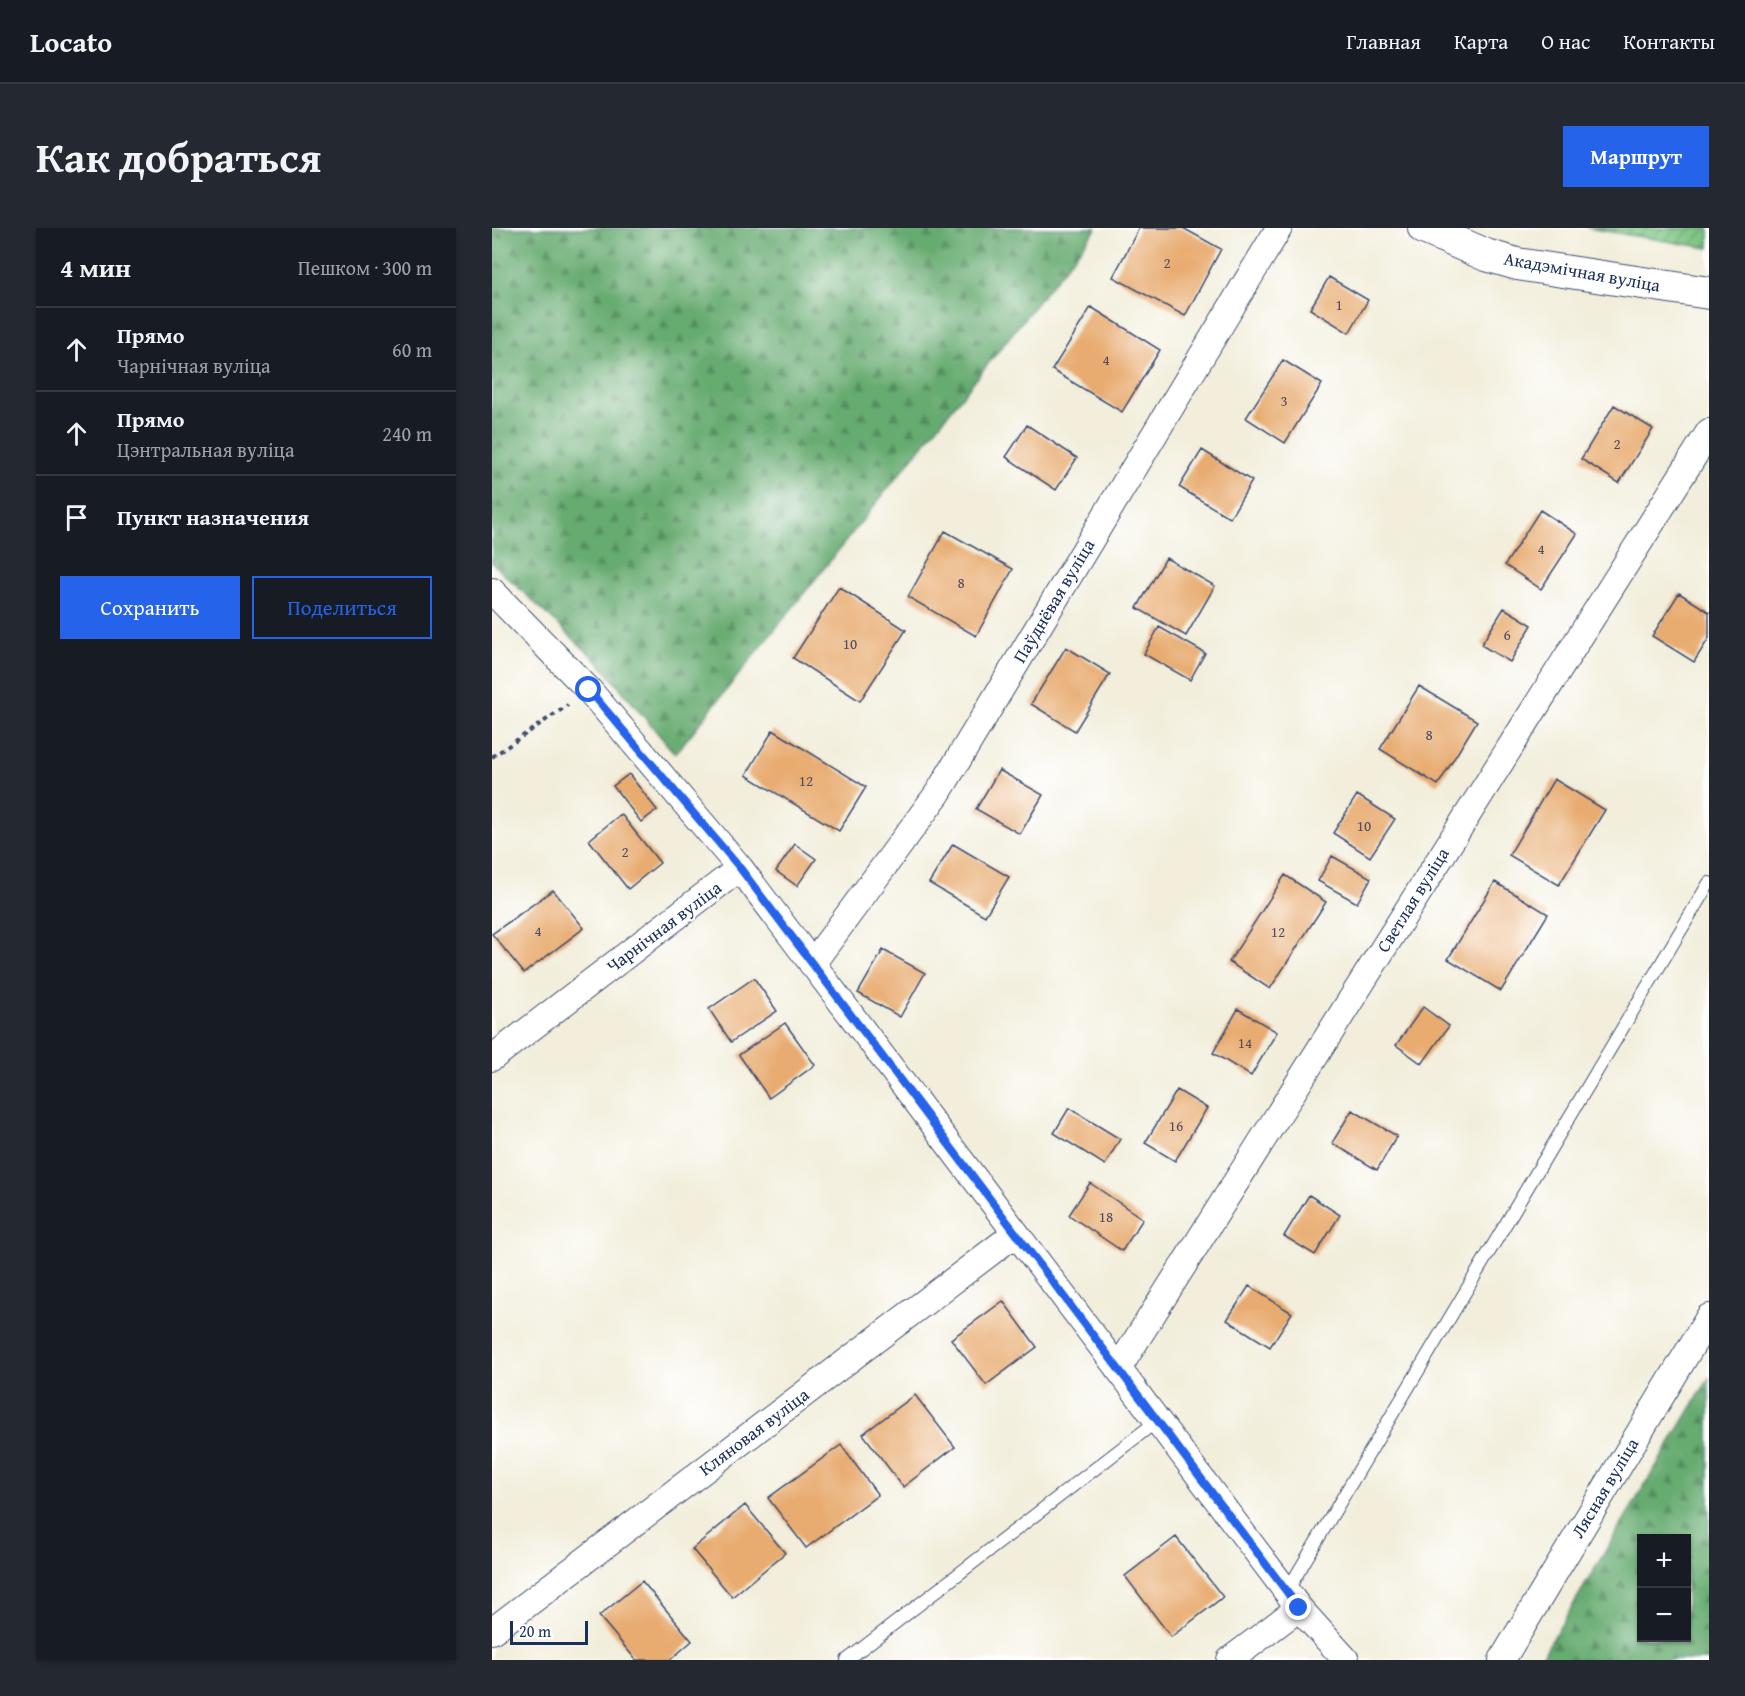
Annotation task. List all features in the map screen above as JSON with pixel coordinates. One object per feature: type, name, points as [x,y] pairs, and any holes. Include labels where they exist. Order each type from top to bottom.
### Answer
[{"type":"street","name":"Паўднёвая вуліца","points":[[812,964],[938,793],[1280,228]]},
{"type":"street","name":"Акадэмічная вуліца","points":[[1424,228],[1486,255],[1517,264],[1709,293]]},
{"type":"street","name":"Светлая вуліца","points":[[1118,1369],[1709,432]]},
{"type":"street","name":"Чарнічная вуліца","points":[[492,591],[589,690],[740,868],[492,1058]]},
{"type":"street","points":[[740,868],[1293,1599],[1346,1660]]},
{"type":"street","name":"Кляновая вуліца","points":[[492,1631],[1016,1233]]},
{"type":"street","name":"Лясная вуліца","points":[[1502,1660],[1709,1317]]},
{"type":"street","points":[[1230,1660],[1293,1599]]},
{"type":"lane","points":[[1293,1599],[1709,883]]},
{"type":"lane","points":[[847,1660],[1157,1421]]},
{"type":"path","points":[[492,757],[589,690]]},
{"type":"green space","points":[[492,228],[1097,228],[675,754],[599,663],[492,563]]},
{"type":"green space","points":[[1587,228],[1709,228],[1709,248]]},
{"type":"green space","points":[[1709,1378],[1709,1660],[1540,1660]]},
{"type":"building","points":[[1139,228],[1183,228],[1221,249],[1185,316],[1113,277]]},
{"type":"building","points":[[1329,277],[1368,300],[1349,333],[1310,309]]},
{"type":"building","points":[[1091,307],[1160,350],[1122,412],[1052,370]]},
{"type":"building","points":[[1283,360],[1322,384],[1285,443],[1246,418]]},
{"type":"building","points":[[1614,405],[1653,429],[1619,483],[1581,459]]},
{"type":"building","points":[[1027,425],[1077,458],[1056,490],[1006,457]]},
{"type":"building","points":[[1202,450],[1252,481],[1230,518],[1179,487]]},
{"type":"building","points":[[1540,510],[1577,534],[1541,589],[1505,565]]},
{"type":"building","points":[[945,531],[1013,569],[976,636],[908,597]]},
{"type":"building","points":[[1166,558],[1215,586],[1186,636],[1137,608]]},
{"type":"building","points":[[839,587],[906,630],[860,701],[793,658]]},
{"type":"building","points":[[1679,593],[1709,612],[1709,638],[1694,662],[1652,636]]},
{"type":"building","points":[[1504,608],[1532,625],[1510,662],[1481,645]]},
{"type":"building","points":[[1159,627],[1205,653],[1190,680],[1144,654]]},
{"type":"building","points":[[1066,647],[1110,674],[1075,731],[1031,704]]},
{"type":"building","points":[[1419,686],[1477,721],[1438,785],[1380,749]]},
{"type":"building","points":[[773,730],[866,787],[839,831],[746,775]]},
{"type":"building","points":[[999,770],[1043,795],[1020,834],[976,809]]},
{"type":"building","points":[[629,774],[657,810],[641,822],[613,786]]},
{"type":"building","points":[[1554,779],[1605,810],[1559,885],[1509,855]]},
{"type":"building","points":[[1357,795],[1395,819],[1370,857],[1333,833]]},
{"type":"building","points":[[621,814],[660,863],[628,889],[589,840]]},
{"type":"building","points":[[795,844],[816,859],[797,886],[776,871]]},
{"type":"building","points":[[953,844],[1009,877],[985,916],[929,883]]},
{"type":"building","points":[[1332,856],[1371,878],[1357,903],[1318,881]]},
{"type":"building","points":[[1285,875],[1326,902],[1270,989],[1229,962]]},
{"type":"building","points":[[1495,882],[1548,914],[1501,991],[1448,959]]},
{"type":"building","points":[[553,890],[584,928],[524,973],[492,934]]},
{"type":"building","points":[[883,950],[925,973],[900,1017],[858,993]]},
{"type":"building","points":[[754,978],[777,1011],[731,1042],[709,1009]]},
{"type":"building","points":[[1423,1007],[1449,1026],[1422,1064],[1396,1045]]},
{"type":"building","points":[[1238,1009],[1277,1032],[1251,1076],[1213,1053]]},
{"type":"building","points":[[785,1023],[815,1065],[769,1098],[739,1055]]},
{"type":"building","points":[[1177,1090],[1207,1108],[1175,1161],[1145,1143]]},
{"type":"building","points":[[1069,1108],[1120,1139],[1105,1165],[1054,1133]]},
{"type":"building","points":[[1352,1110],[1397,1136],[1377,1170],[1332,1143]]},
{"type":"building","points":[[1090,1183],[1143,1219],[1122,1251],[1069,1215]]},
{"type":"building","points":[[1309,1195],[1340,1215],[1315,1255],[1284,1236]]},
{"type":"building","points":[[1249,1286],[1292,1313],[1270,1347],[1227,1320]]},
{"type":"building","points":[[1003,1301],[1037,1347],[986,1385],[951,1339]]},
{"type":"building","points":[[915,1395],[955,1447],[903,1487],[863,1434]]},
{"type":"building","points":[[841,1445],[878,1495],[806,1548],[768,1498]]},
{"type":"building","points":[[745,1505],[785,1553],[732,1597],[692,1549]]},
{"type":"building","points":[[1176,1537],[1223,1597],[1171,1637],[1125,1576]]},
{"type":"building","points":[[642,1581],[692,1641],[670,1660],[636,1660],[599,1616]]},
{"type":"route","points":[[589,690],[740,868],[1299,1608]]}]
